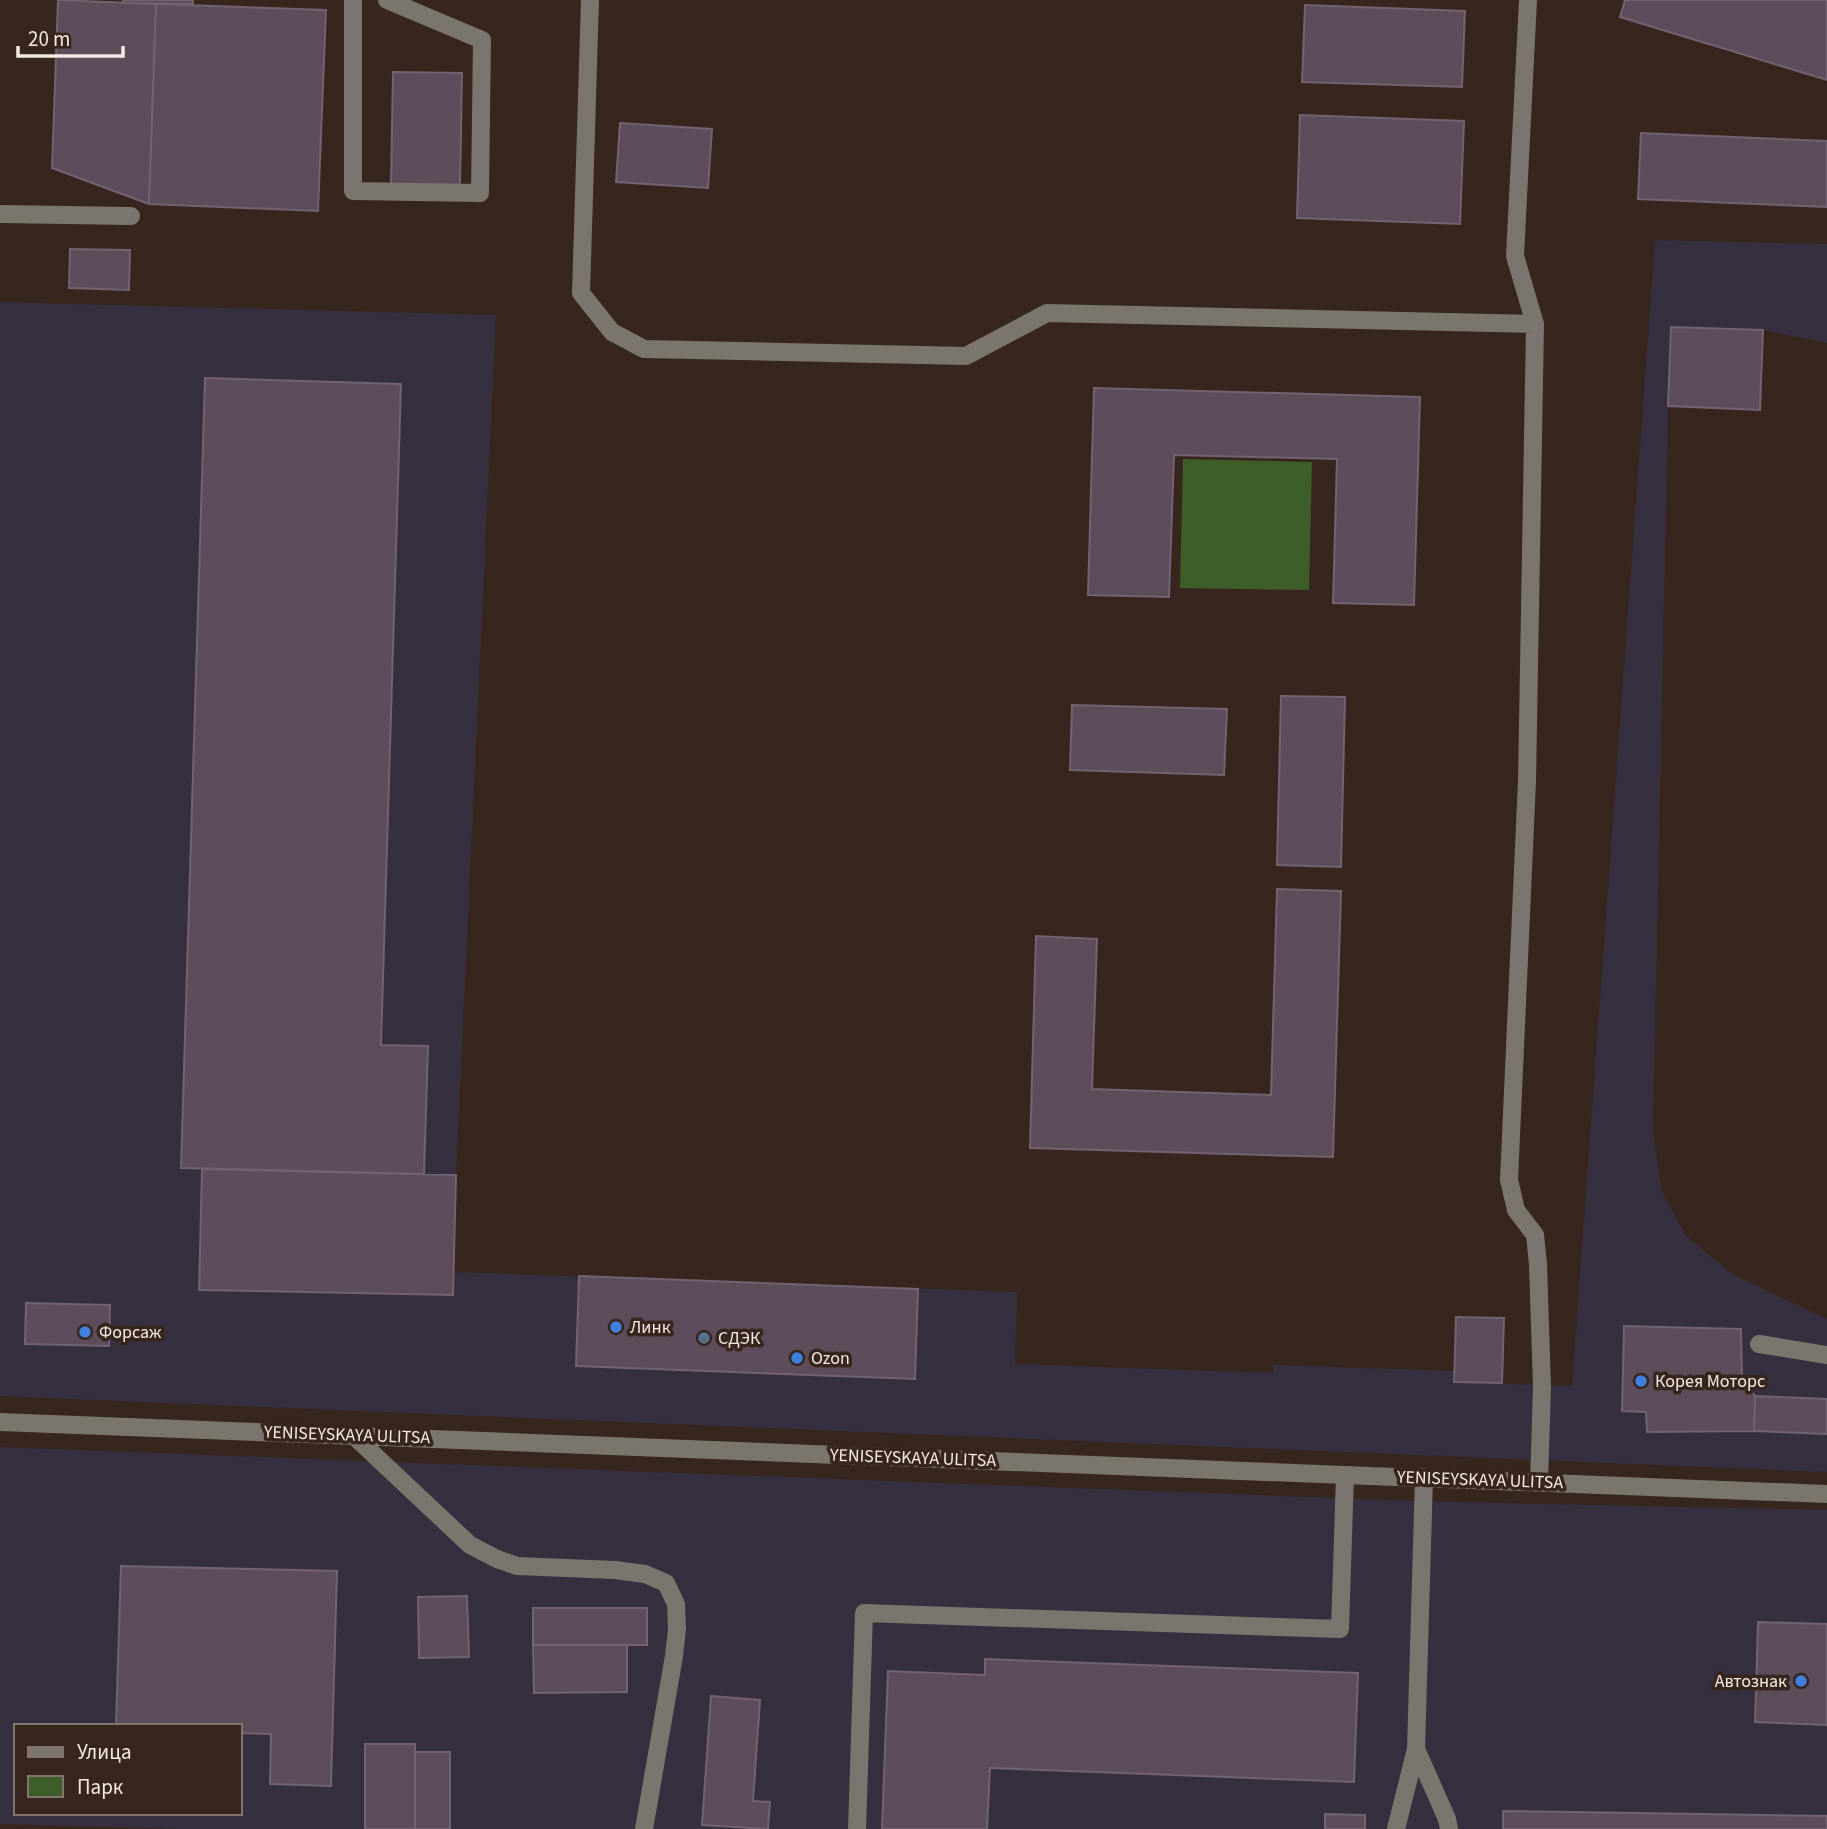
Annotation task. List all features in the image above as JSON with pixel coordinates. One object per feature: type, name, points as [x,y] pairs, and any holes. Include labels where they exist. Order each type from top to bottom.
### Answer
[{"type":"street","points":[[353,0],[353,191],[480,194],[482,40],[387,0]]},
{"type":"street","points":[[590,0],[580,293],[612,332],[644,349],[966,356],[1046,313],[1535,324]]},
{"type":"street","points":[[1528,0],[1515,256],[1535,324],[1527,780],[1510,1180],[1516,1210],[1535,1235],[1538,1264],[1542,1387],[1539,1482]]},
{"type":"street","points":[[0,214],[131,216]]},
{"type":"street","points":[[1759,1344],[1827,1355]]},
{"type":"street","name":"YENISEYSKAYA ULITSA","points":[[0,1422],[1827,1494]]},
{"type":"street","points":[[354,1436],[470,1545],[497,1559],[517,1566],[615,1570],[645,1574],[666,1583],[676,1604],[677,1629],[644,1829]]},
{"type":"street","points":[[857,1829],[864,1613],[1340,1629],[1345,1475]]},
{"type":"street","points":[[1396,1829],[1416,1749],[1424,1477]]},
{"type":"street","points":[[1416,1749],[1449,1829]]},
{"type":"shaded area","points":[[1655,240],[1827,244],[1827,343],[1763,330],[1672,327],[1668,406],[1653,1133],[1662,1191],[1686,1236],[1734,1275],[1827,1319],[1827,1472],[0,1396],[0,302],[496,315],[453,1272],[1017,1292],[1015,1364],[1273,1373],[1274,1365],[1455,1371],[1455,1382],[1572,1386]]},
{"type":"shaded area","points":[[0,1447],[1413,1501],[1827,1510],[1827,1829],[182,1829],[0,1824]]},
{"type":"green space","points":[[1183,459],[1312,462],[1309,590],[1180,588]]},
{"type":"building","points":[[58,0],[156,4],[149,204],[52,168]]},
{"type":"building","points":[[123,0],[193,0],[193,4],[123,3]]},
{"type":"building","points":[[1625,0],[1827,0],[1827,80],[1620,17]]},
{"type":"building","points":[[156,4],[326,10],[318,211],[149,204]]},
{"type":"building","points":[[1305,5],[1465,11],[1462,87],[1302,82]]},
{"type":"building","points":[[393,72],[462,73],[460,186],[391,184]]},
{"type":"building","points":[[1300,115],[1464,121],[1460,224],[1297,218]]},
{"type":"building","points":[[620,123],[712,129],[708,188],[616,182]]},
{"type":"building","points":[[1641,133],[1827,141],[1827,207],[1638,199]]},
{"type":"building","points":[[70,249],[130,250],[129,290],[69,288]]},
{"type":"building","points":[[1671,327],[1763,330],[1760,410],[1668,406]]},
{"type":"building","points":[[205,378],[401,384],[381,1045],[428,1046],[424,1174],[181,1168]]},
{"type":"building","points":[[1094,388],[1420,397],[1414,605],[1333,603],[1337,459],[1174,455],[1169,597],[1088,595]]},
{"type":"building","points":[[1281,696],[1345,697],[1341,867],[1277,865]]},
{"type":"building","points":[[1072,705],[1227,709],[1224,775],[1070,770]]},
{"type":"building","points":[[1277,889],[1341,891],[1333,1157],[1030,1148],[1036,936],[1097,939],[1092,1089],[1271,1095]]},
{"type":"building","points":[[202,1169],[456,1175],[453,1295],[199,1290]]},
{"type":"building","points":[[579,1276],[918,1289],[915,1379],[576,1366]]},
{"type":"building","points":[[26,1303],[110,1305],[109,1346],[25,1344]]},
{"type":"building","points":[[1456,1317],[1504,1318],[1502,1383],[1454,1382]]},
{"type":"building","points":[[1624,1326],[1741,1329],[1742,1377],[1755,1396],[1754,1431],[1647,1432],[1646,1412],[1622,1411]]},
{"type":"building","points":[[1755,1396],[1827,1399],[1827,1434],[1754,1431]]},
{"type":"building","points":[[121,1566],[337,1571],[331,1786],[270,1784],[271,1734],[242,1733],[242,1724],[116,1724]]},
{"type":"building","points":[[467,1596],[469,1657],[419,1658],[418,1597]]},
{"type":"building","points":[[533,1608],[647,1608],[647,1645],[533,1645]]},
{"type":"building","points":[[1758,1622],[1827,1624],[1827,1725],[1755,1722]]},
{"type":"building","points":[[533,1645],[627,1645],[627,1692],[534,1693]]},
{"type":"building","points":[[985,1659],[1358,1673],[1354,1782],[990,1768],[987,1829],[882,1829],[888,1671],[985,1675]]},
{"type":"building","points":[[711,1696],[760,1700],[753,1801],[770,1802],[768,1829],[702,1825]]},
{"type":"building","points":[[365,1744],[415,1744],[415,1829],[365,1829]]},
{"type":"building","points":[[415,1752],[450,1752],[450,1829],[415,1829]]},
{"type":"building","points":[[1503,1811],[1827,1816],[1827,1829],[1503,1829]]},
{"type":"building","points":[[1325,1814],[1365,1815],[1365,1829],[1325,1829]]},
{"type":"place","name":"Линк","points":[[616,1327]]},
{"type":"place","name":"Форсаж","points":[[85,1332]]},
{"type":"place","name":"СДЭК","points":[[704,1338]]},
{"type":"place","name":"Ozon","points":[[797,1358]]},
{"type":"place","name":"Корея Моторс","points":[[1641,1381]]},
{"type":"place","name":"Автознак","points":[[1801,1681]]}]
